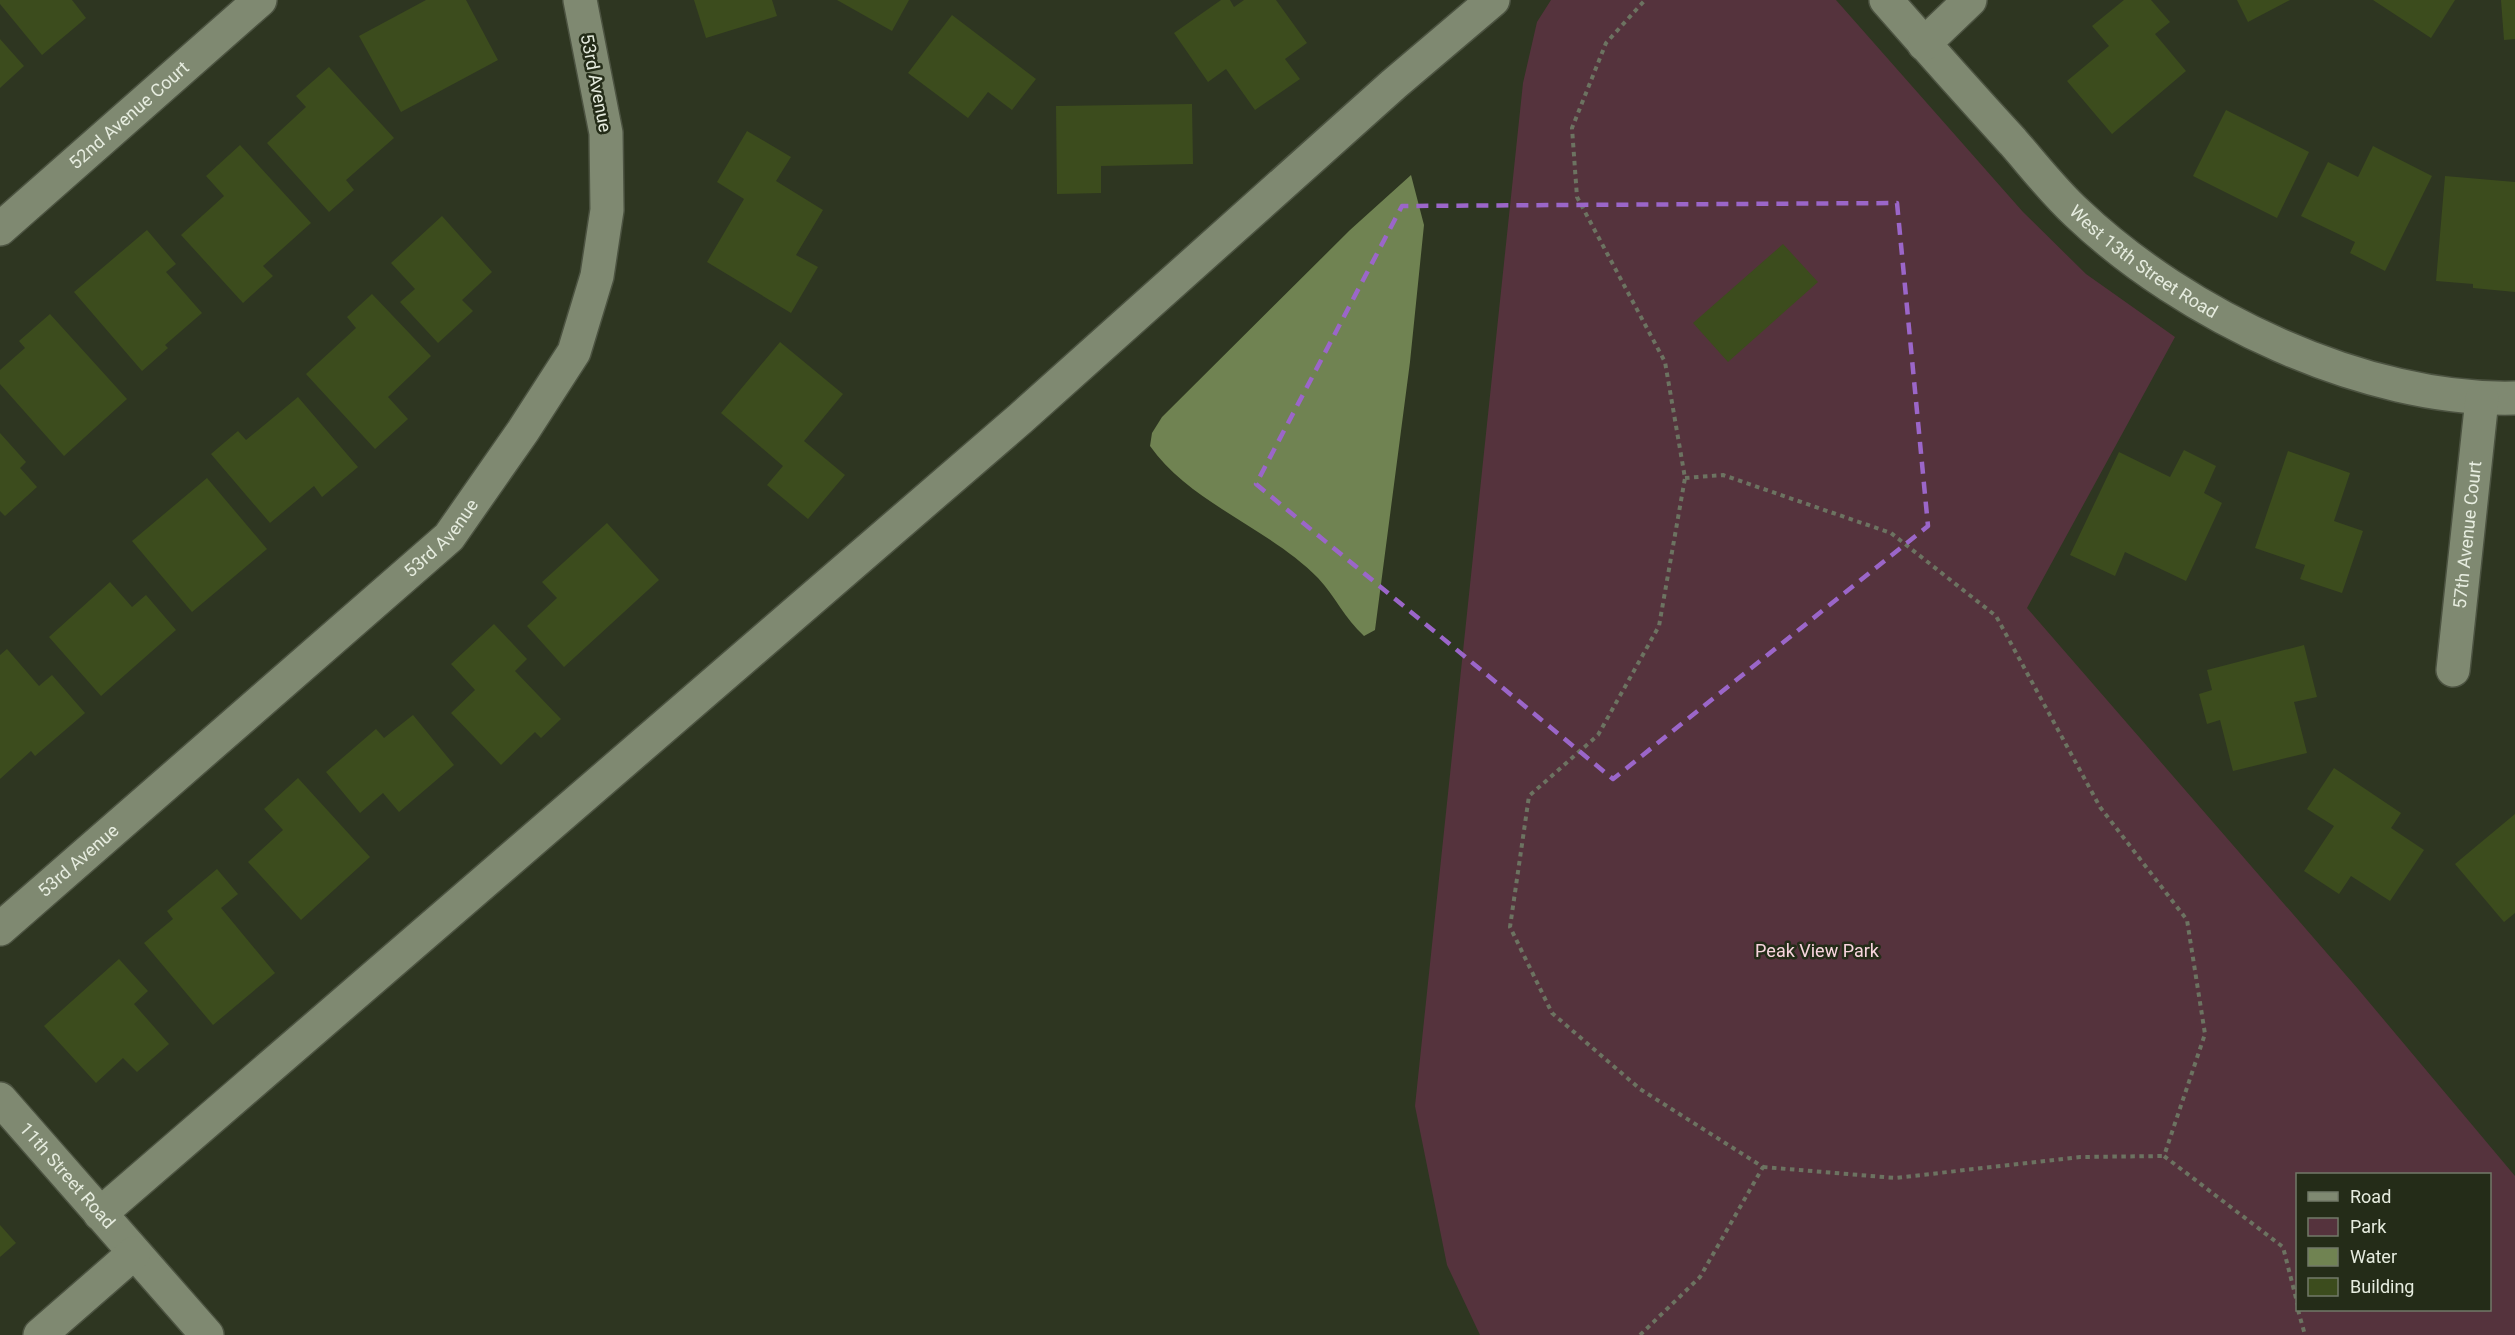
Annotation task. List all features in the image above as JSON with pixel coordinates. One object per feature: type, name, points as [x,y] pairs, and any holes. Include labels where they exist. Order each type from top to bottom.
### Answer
[{"type":"street","name":"52nd Avenue Court","points":[[0,229],[260,0]]},
{"type":"street","name":"53rd Avenue","points":[[0,929],[449,537],[523,431],[574,352],[597,276],[607,210],[606,132],[580,0]]},
{"type":"street","points":[[100,1214],[1012,426],[1394,84],[1493,0]]},
{"type":"street","name":"West 13th Street Road","points":[[1886,0],[2077,213],[2145,270],[2192,300],[2288,350],[2348,371],[2406,386],[2482,399],[2515,398]]},
{"type":"street","points":[[1924,44],[1970,0]]},
{"type":"street","name":"57th Avenue Court","points":[[2453,670],[2482,399]]},
{"type":"street","name":"11th Street Road","points":[[0,1099],[207,1335]]},
{"type":"street","points":[[40,1335],[134,1253]]},
{"type":"path","points":[[1645,0],[1606,43],[1572,128],[1577,197],[1665,362],[1685,478],[1659,627],[1599,735],[1529,796],[1510,927],[1552,1013],[1640,1089],[1763,1167],[1895,1178],[2080,1157],[2163,1155],[2283,1247],[2296,1300]]},
{"type":"path","points":[[1685,478],[1723,475],[1891,532],[1996,616],[2100,807],[2187,920],[2205,1034],[2163,1155]]},
{"type":"path","points":[[1640,1335],[1700,1277],[1763,1167]]},
{"type":"path","points":[[2299,1311],[2305,1335]]},
{"type":"highlighted area","points":[[1897,203],[1928,526],[1613,779],[1256,484],[1402,206]]},
{"type":"green space","name":"Peak View Park","points":[[1551,0],[1836,0],[2023,212],[2086,274],[2175,337],[2027,608],[2358,989],[2515,1176],[2515,1335],[1480,1335],[1447,1265],[1415,1106],[1523,83],[1537,22]]},
{"type":"water","points":[[1411,175],[1424,225],[1410,362],[1375,630],[1364,636],[1318,578],[1298,560],[1186,484],[1150,446],[1152,433],[1162,417],[1350,230]]},
{"type":"building","points":[[0,0],[72,0],[86,18],[42,55],[0,4]]},
{"type":"building","points":[[426,0],[466,0],[498,60],[401,112],[359,36]]},
{"type":"building","points":[[694,0],[772,0],[777,16],[706,38]]},
{"type":"building","points":[[837,0],[909,0],[892,31]]},
{"type":"building","points":[[1221,0],[1230,0],[1234,7],[1244,0],[1276,0],[1307,43],[1285,59],[1300,79],[1255,110],[1226,69],[1208,82],[1174,33]]},
{"type":"building","points":[[2124,0],[2151,0],[2170,22],[2155,34],[2186,71],[2112,134],[2067,81],[2109,46],[2092,26]]},
{"type":"building","points":[[2237,0],[2290,0],[2248,22]]},
{"type":"building","points":[[2373,0],[2455,0],[2431,38]]},
{"type":"building","points":[[2501,0],[2515,0],[2515,39],[2504,40]]},
{"type":"building","points":[[952,15],[1036,79],[1012,110],[988,92],[968,118],[908,73]]},
{"type":"building","points":[[0,39],[24,66],[0,88]]},
{"type":"building","points":[[329,67],[394,138],[346,180],[354,190],[329,212],[267,143],[306,107],[296,96]]},
{"type":"building","points":[[1192,104],[1193,164],[1101,166],[1101,193],[1057,194],[1056,106]]},
{"type":"building","points":[[2226,110],[2309,152],[2277,218],[2193,176]]},
{"type":"building","points":[[747,131],[791,157],[776,181],[823,210],[796,255],[818,267],[791,313],[707,262],[744,199],[717,182]]},
{"type":"building","points":[[240,145],[311,223],[263,266],[273,276],[243,303],[181,235],[224,196],[206,176]]},
{"type":"building","points":[[2373,146],[2432,176],[2385,271],[2350,253],[2355,242],[2301,216],[2328,162],[2358,177]]},
{"type":"building","points":[[2445,176],[2515,182],[2515,292],[2473,288],[2473,284],[2436,281]]},
{"type":"building","points":[[442,216],[492,272],[462,300],[473,311],[438,343],[400,302],[415,289],[391,263]]},
{"type":"building","points":[[147,230],[176,264],[166,272],[202,313],[165,345],[168,348],[142,371],[74,292]]},
{"type":"building","points":[[1783,244],[1818,282],[1728,362],[1693,323]]},
{"type":"building","points":[[372,294],[431,356],[388,397],[408,419],[375,449],[306,374],[356,328],[347,317]]},
{"type":"building","points":[[50,314],[127,399],[64,456],[0,384],[0,370],[25,348],[19,341]]},
{"type":"building","points":[[780,342],[843,394],[804,441],[845,475],[808,519],[767,485],[783,466],[721,413]]},
{"type":"building","points":[[298,397],[358,467],[322,497],[314,486],[270,523],[211,454],[238,431],[246,440]]},
{"type":"building","points":[[0,433],[26,462],[20,468],[37,487],[5,516],[0,511]]},
{"type":"building","points":[[2184,450],[2216,466],[2204,493],[2222,503],[2186,581],[2125,552],[2115,576],[2070,555],[2119,452],[2170,477]]},
{"type":"building","points":[[2288,451],[2350,473],[2334,521],[2363,531],[2342,593],[2300,579],[2305,565],[2255,548]]},
{"type":"building","points":[[207,478],[267,549],[192,612],[132,541]]},
{"type":"building","points":[[607,523],[659,580],[564,667],[527,626],[557,598],[542,582]]},
{"type":"building","points":[[110,582],[132,607],[146,595],[176,630],[101,696],[49,637]]},
{"type":"building","points":[[494,624],[527,659],[515,671],[561,719],[541,738],[535,732],[501,765],[451,713],[475,690],[451,664]]},
{"type":"building","points":[[2304,645],[2317,697],[2294,702],[2307,753],[2233,771],[2220,720],[2207,724],[2199,694],[2212,690],[2207,670]]},
{"type":"building","points":[[7,649],[39,686],[52,675],[85,713],[35,756],[31,751],[0,779],[0,655]]},
{"type":"building","points":[[413,715],[454,765],[399,812],[383,793],[360,813],[326,772],[376,729],[384,738]]},
{"type":"building","points":[[2334,768],[2401,813],[2391,828],[2424,850],[2390,901],[2351,876],[2339,894],[2304,871],[2334,826],[2307,809]]},
{"type":"building","points":[[298,778],[370,857],[301,920],[248,862],[283,830],[264,809]]},
{"type":"building","points":[[2515,814],[2515,913],[2504,922],[2455,864]]},
{"type":"building","points":[[217,869],[238,894],[221,908],[275,973],[213,1025],[144,943],[173,919],[167,911]]},
{"type":"building","points":[[119,959],[148,991],[134,1004],[169,1044],[137,1072],[123,1058],[96,1083],[44,1026]]},
{"type":"building","points":[[0,1225],[16,1243],[0,1257]]}]
